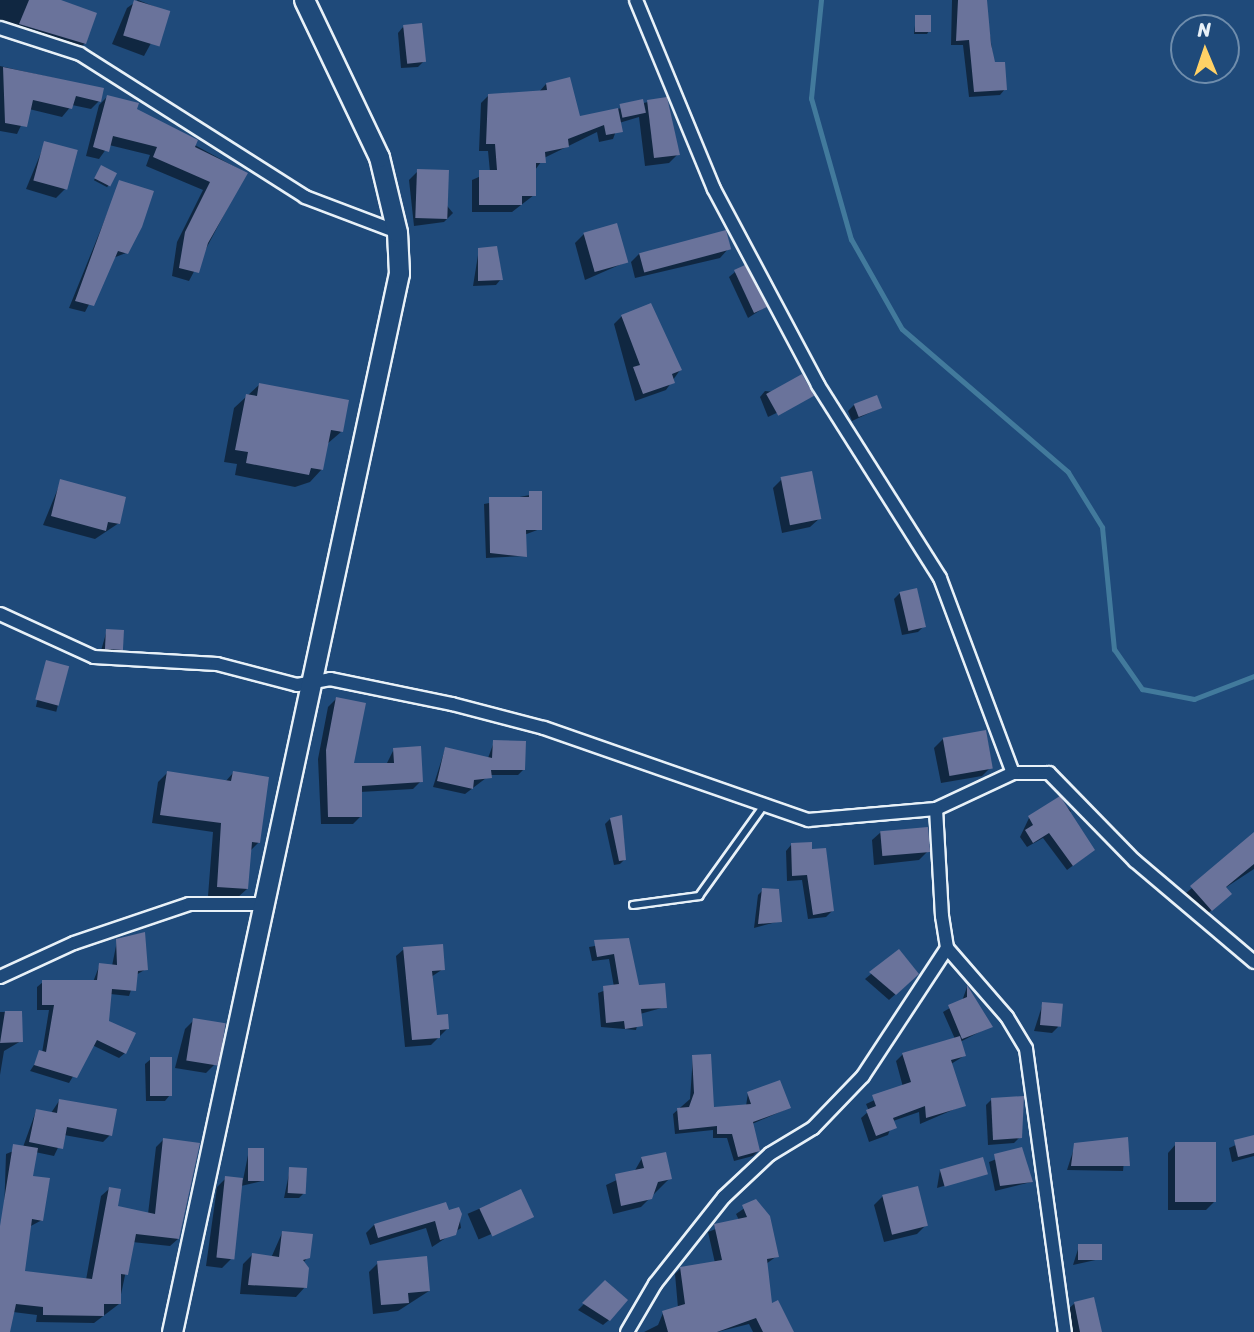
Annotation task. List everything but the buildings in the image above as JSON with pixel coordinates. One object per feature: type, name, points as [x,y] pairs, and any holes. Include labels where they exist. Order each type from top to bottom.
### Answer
[{"type":"main road","points":[[172,1332],[259,904],[312,680],[391,321],[397,232],[379,157],[304,0]]},
{"type":"street","points":[[636,0],[721,201],[818,385],[940,578],[1013,773]]},
{"type":"street","points":[[0,28],[80,54],[305,197],[397,232]]},
{"type":"street","points":[[0,614],[93,657],[184,660],[297,685],[330,678],[544,728],[762,808],[835,821],[936,809],[1013,773],[1049,773],[1135,861],[1254,962]]},
{"type":"street","points":[[936,809],[947,948],[1013,1025],[1026,1049],[1065,1332]]},
{"type":"street","points":[[0,978],[74,943],[189,904],[259,904]]},
{"type":"street","points":[[627,1332],[655,1284],[724,1197],[770,1153],[813,1128],[863,1076],[947,948]]},
{"type":"lane","points":[[633,905],[699,897],[762,808]]},
{"type":"waterway","points":[[821,0],[811,98],[851,239],[902,329],[1068,472],[1102,527],[1114,649],[1142,689],[1194,699],[1254,676]]}]
